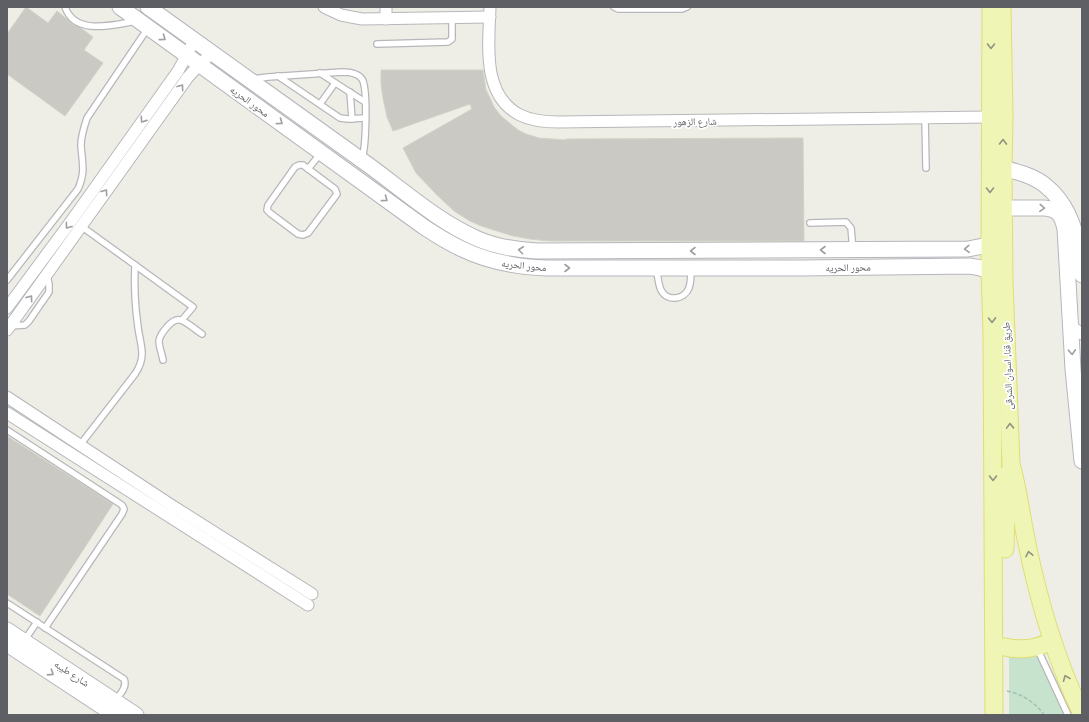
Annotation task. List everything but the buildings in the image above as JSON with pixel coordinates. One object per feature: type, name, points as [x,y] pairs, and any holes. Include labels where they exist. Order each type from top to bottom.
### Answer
[{"type":"main road","name":"محور الحريه","points":[[120,7],[424,227],[462,249],[481,257],[502,263],[536,268],[976,266],[990,271],[1004,282]]},
{"type":"main road","name":"محور الحريه","points":[[148,7],[435,214],[460,230],[487,242],[517,250],[537,252],[968,249],[983,246],[997,240]]},
{"type":"main road","name":"طريق قنا, اسوان الشرقى","points":[[991,7],[990,117],[997,240],[1004,282],[1011,464],[1015,477],[1037,589],[1044,644],[1066,678],[1082,714]]},
{"type":"main road","name":"طريق قنا, اسوان الشرقى","points":[[994,715],[992,333],[990,271],[1004,208],[1002,7]]},
{"type":"main road","points":[[1003,168],[1032,178],[1045,185],[1056,196],[1064,207],[1067,221],[1078,242],[1082,275]]},
{"type":"main road","points":[[1004,208],[1050,208],[1056,211],[1067,221]]},
{"type":"main road","points":[[1067,221],[1065,229],[1076,330],[1075,391],[1082,461]]},
{"type":"main road","points":[[1005,715],[1006,502],[1008,477],[1011,464]]},
{"type":"main road","name":"شارع طيبه","points":[[7,630],[28,649],[117,707],[136,715]]},
{"type":"main road","name":"شارع طيبه","points":[[7,644],[28,649]]},
{"type":"main road","points":[[1005,647],[1021,650],[1044,644]]},
{"type":"street","points":[[324,7],[351,18],[386,19],[452,17],[490,12]]},
{"type":"street","points":[[386,7],[386,19]]},
{"type":"street","name":"شارع الزهور","points":[[490,12],[490,72],[494,86],[500,97],[510,108],[520,115],[545,122],[990,117]]},
{"type":"street","points":[[7,308],[178,71],[194,40]]},
{"type":"street","points":[[8,328],[183,85],[200,64],[212,53]]},
{"type":"street","points":[[7,396],[80,445],[312,594]]},
{"type":"street","points":[[7,413],[308,605]]},
{"type":"lane","points":[[65,7],[67,13],[74,20],[82,25],[90,27],[143,24]]},
{"type":"lane","points":[[614,7],[618,9],[682,9],[687,7]]},
{"type":"lane","points":[[377,44],[448,42],[452,39],[452,17]]},
{"type":"lane","points":[[7,280],[78,189],[84,170],[81,145],[83,131],[88,118],[143,24]]},
{"type":"lane","points":[[249,80],[320,73],[348,72],[359,76],[364,85],[365,102],[365,146],[362,160]]},
{"type":"lane","points":[[320,73],[365,102]]},
{"type":"lane","points":[[278,76],[340,118],[365,118]]},
{"type":"lane","points":[[320,104],[335,83]]},
{"type":"lane","points":[[350,92],[352,118]]},
{"type":"lane","points":[[925,118],[926,168]]},
{"type":"lane","points":[[308,169],[321,152]]},
{"type":"lane","points":[[301,165],[308,169],[335,189],[337,194],[308,233],[300,235],[270,213],[267,207],[295,167],[301,165]]},
{"type":"lane","points":[[810,223],[846,222],[852,228],[853,250]]},
{"type":"lane","points":[[81,226],[193,307],[182,320]]},
{"type":"lane","points":[[80,445],[135,374],[141,362],[142,355],[135,307],[135,265]]},
{"type":"lane","points":[[656,268],[659,285],[663,294],[668,297],[677,298],[682,296],[689,289],[692,267]]},
{"type":"lane","points":[[163,360],[160,337],[171,323],[178,319],[182,320],[202,334]]},
{"type":"lane","points":[[7,430],[122,504],[124,512],[45,628]]},
{"type":"lane","points":[[7,603],[126,681],[126,686],[117,707]]},
{"type":"lane","points":[[28,649],[37,622]]},
{"type":"lane","points":[[1044,644],[1068,715]]},
{"type":"path","points":[[1005,691],[1013,692],[1034,703],[1044,715]]},
{"type":"green space","points":[[1012,654],[1024,657],[1037,655],[1066,715],[1009,715],[1009,657]]}]
